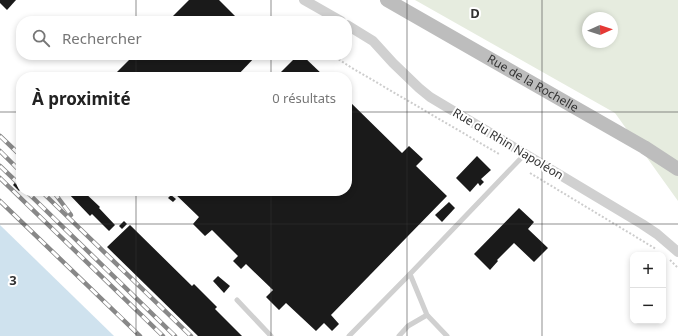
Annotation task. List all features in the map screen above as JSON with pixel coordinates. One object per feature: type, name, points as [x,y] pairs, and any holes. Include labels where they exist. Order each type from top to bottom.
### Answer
[{"type":"main road","name":"Rue de la Rochelle","points":[[387,0],[644,147],[678,169]]},
{"type":"street","points":[[304,0],[332,16]]},
{"type":"street","name":"Rue du Rhin Napoléon","points":[[352,28],[373,40],[393,63],[430,97],[657,234],[678,252]]},
{"type":"lane","points":[[349,336],[525,154]]},
{"type":"lane","points":[[410,274],[427,315],[447,336]]},
{"type":"lane","points":[[237,300],[271,336]]},
{"type":"lane","points":[[399,336],[408,326],[427,315]]},
{"type":"path","points":[[340,60],[499,154]]},
{"type":"path","points":[[530,173],[660,251]]},
{"type":"path","points":[[669,259],[678,268]]},
{"type":"shaded area","points":[[415,0],[678,0],[678,201],[615,113]]},
{"type":"water","points":[[0,225],[114,336],[0,336]]},
{"type":"building","points":[[0,0],[16,0],[7,10],[0,3]]},
{"type":"building","points":[[189,0],[219,0],[235,16],[173,16]]},
{"type":"building","points":[[129,60],[252,60],[241,72],[117,72]]},
{"type":"building","points":[[293,60],[307,60],[320,72],[281,72]]},
{"type":"building","points":[[352,104],[402,153],[409,146],[423,159],[416,166],[447,196],[331,315],[339,324],[332,331],[324,323],[316,331],[286,303],[279,310],[266,297],[273,290],[246,264],[241,269],[233,261],[238,256],[212,230],[205,236],[193,224],[199,217],[177,196],[352,196]]},
{"type":"building","points":[[477,156],[491,170],[481,179],[484,182],[480,186],[478,183],[470,192],[456,178]]},
{"type":"building","points":[[71,196],[88,196],[115,225],[109,231],[92,214],[90,216]]},
{"type":"building","points":[[172,196],[176,199],[173,202],[168,198]]},
{"type":"building","points":[[449,202],[455,208],[442,222],[435,215]]},
{"type":"building","points":[[519,208],[534,222],[528,229],[548,248],[534,262],[514,243],[497,260],[498,261],[490,270],[474,254]]},
{"type":"building","points":[[124,221],[127,224],[122,229],[119,226]]},
{"type":"building","points":[[130,225],[192,286],[194,284],[217,307],[215,309],[242,336],[198,336],[107,247]]},
{"type":"building","points":[[218,276],[230,286],[224,293],[213,281]]},
{"type":"railway","points":[[0,136],[16,151]]},
{"type":"railway","points":[[0,151],[16,167]]},
{"type":"railway","points":[[0,166],[16,181]]},
{"type":"railway","points":[[0,178],[16,194]]},
{"type":"railway","points":[[19,196],[163,336]]},
{"type":"railway","points":[[31,196],[175,336]]},
{"type":"railway","points":[[46,196],[191,336]]},
{"type":"railway","points":[[57,196],[71,215]]},
{"type":"railway","points":[[0,201],[140,336]]}]
